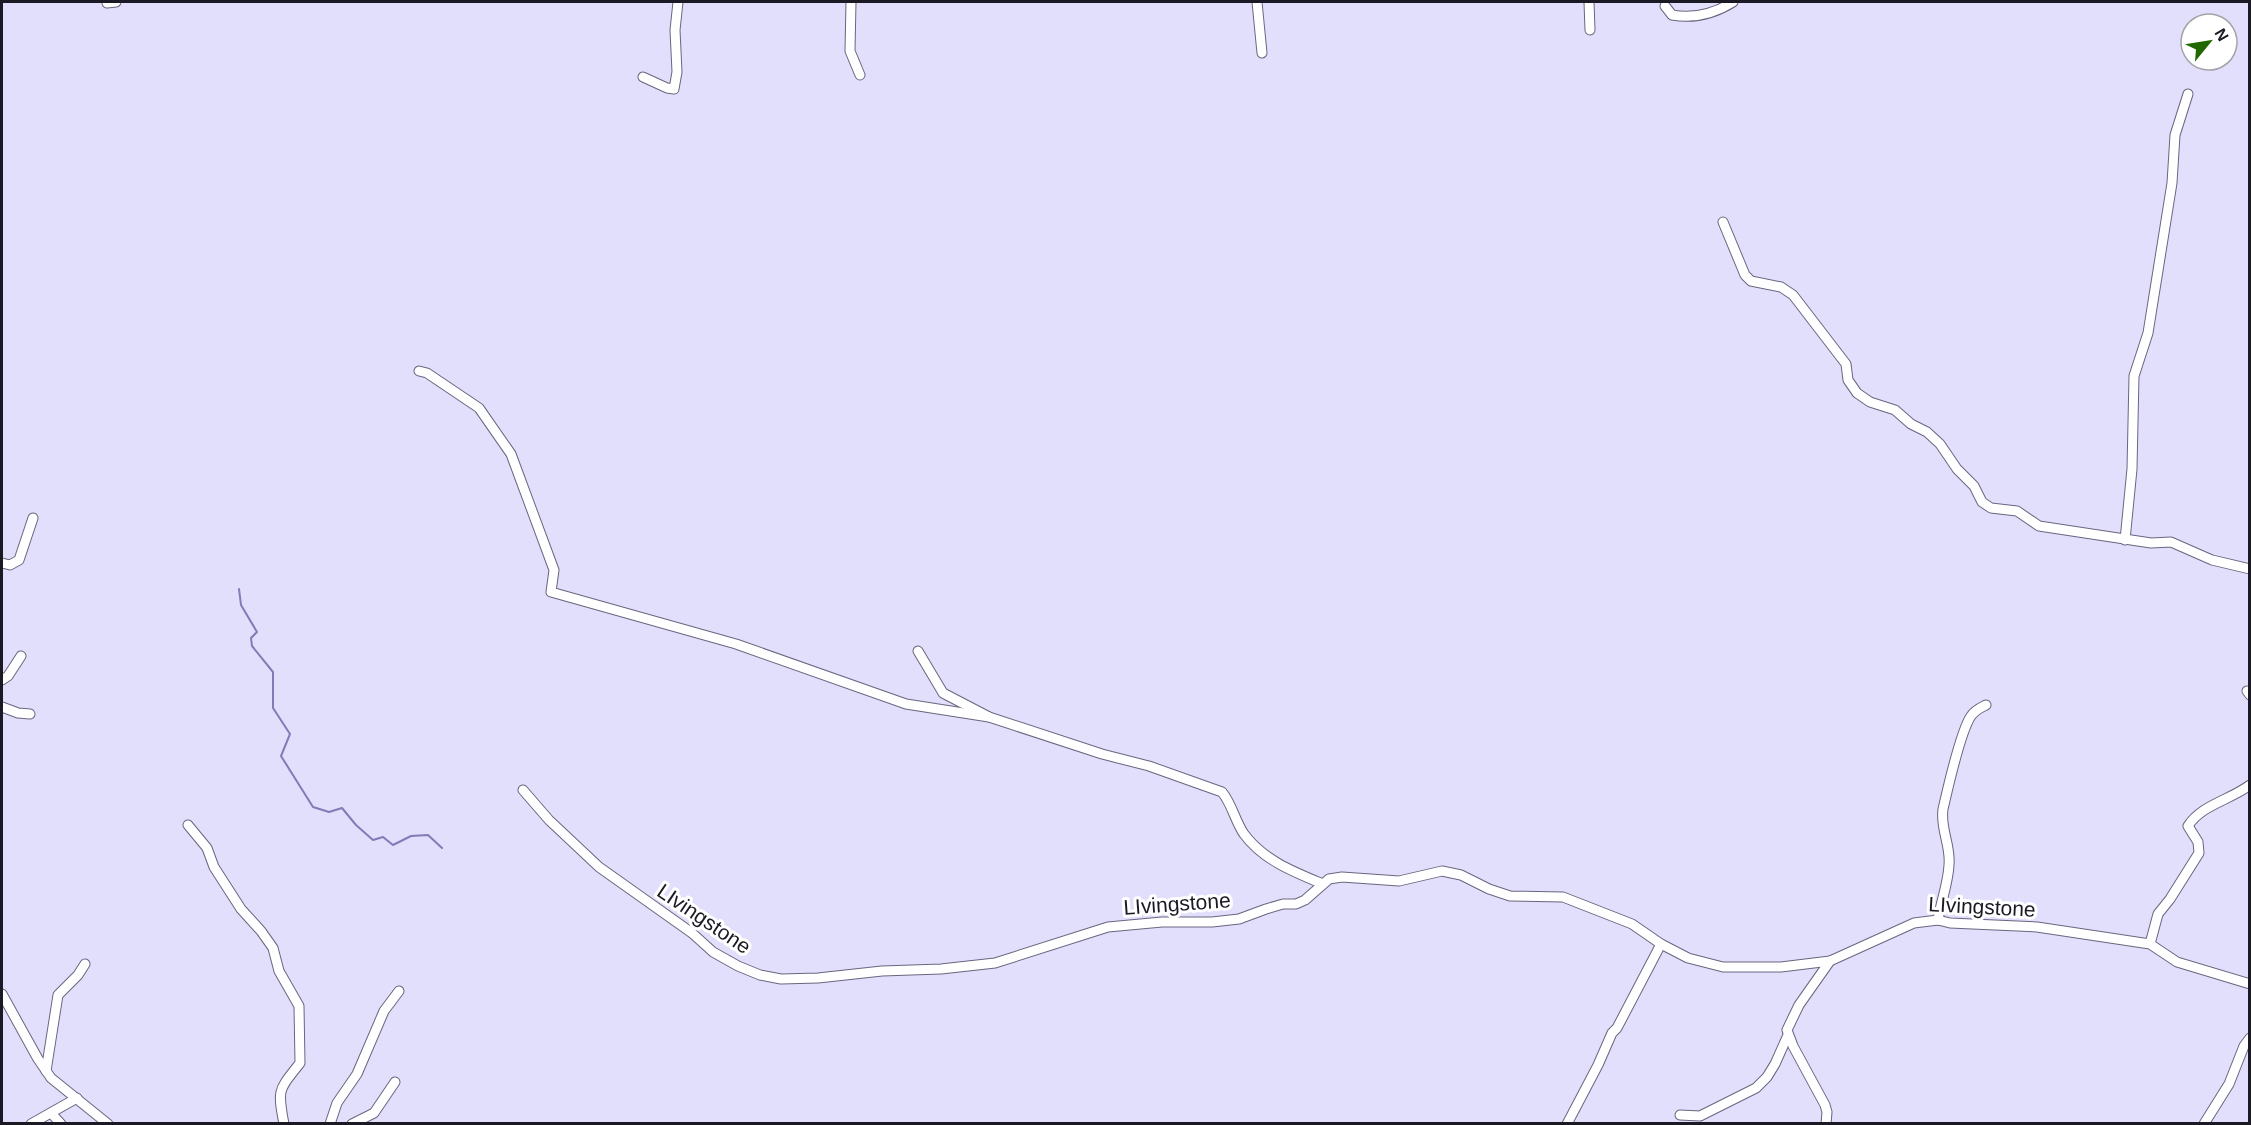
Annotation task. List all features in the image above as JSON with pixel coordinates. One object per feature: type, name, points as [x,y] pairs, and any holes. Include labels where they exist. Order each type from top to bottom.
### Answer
[{"type":"street","points":[[643,77],[667,88],[674,88],[677,72],[675,30],[678,2]]},
{"type":"street","points":[[851,2],[850,51],[860,75]]},
{"type":"street","points":[[1257,2],[1262,53]]},
{"type":"street","points":[[1589,2],[1590,30]]},
{"type":"street","points":[[1665,6],[1672,15],[1690,16],[1715,13],[1733,2]]},
{"type":"street","points":[[2125,540],[2132,469],[2134,376],[2148,333],[2172,183],[2175,135],[2188,94]]},
{"type":"street","points":[[1724,222],[1745,275],[1751,281],[1781,287],[1793,295],[1846,364],[1848,380],[1857,393],[1870,402],[1895,410],[1940,444],[1957,469],[1974,486],[1982,502],[1991,508],[2017,512],[2039,526],[2125,540],[2151,543],[2171,542],[2212,560],[2250,569]]},
{"type":"street","points":[[419,371],[427,372],[479,408],[511,454],[554,570],[552,592],[736,644],[906,704],[989,717],[1102,754],[1149,766],[1222,792],[1244,833],[1259,850],[1277,863],[1323,884]]},
{"type":"street","points":[[2,563],[10,565],[19,560],[33,518]]},
{"type":"street","points":[[918,651],[943,693],[989,717]]},
{"type":"street","points":[[2,680],[12,671],[21,656]]},
{"type":"street","points":[[1938,920],[1950,864],[1941,819],[1943,810],[1961,740],[1969,719],[1978,709],[1986,705]]},
{"type":"street","points":[[2,707],[18,713],[30,714]]},
{"type":"street","points":[[2150,944],[2158,914],[2199,853],[2198,842],[2187,826],[2203,810],[2237,795],[2250,785]]},
{"type":"street","name":"LIvingstone","points":[[523,790],[549,820],[599,867],[692,933],[713,952],[749,970],[781,978],[818,978],[995,963],[1108,927],[1239,919],[1283,904],[1296,904],[1305,900],[1329,879],[1342,877],[1399,881],[1442,871],[1451,872],[1502,894],[1563,897],[1632,924],[1661,944],[1696,962],[1723,967],[1781,967],[1830,961],[1914,923],[1938,920],[2055,929],[2150,944],[2177,962],[2250,984]]},
{"type":"street","points":[[188,825],[207,848],[214,867],[241,909],[273,948],[279,971],[299,1006],[300,1063],[283,1083],[279,1095],[284,1124]]},
{"type":"street","points":[[1567,1124],[1612,1033],[1617,1028],[1661,944]]},
{"type":"street","points":[[1680,1116],[1700,1116],[1756,1088],[1767,1077],[1788,1035],[1788,1026],[1796,1011],[1830,961]]},
{"type":"street","points":[[46,1071],[58,995],[78,975],[85,964]]},
{"type":"street","points":[[330,1124],[337,1103],[357,1074],[384,1011],[399,991]]},
{"type":"street","points":[[2,994],[32,1050],[51,1078],[108,1124]]},
{"type":"street","points":[[1788,1035],[1825,1105],[1826,1124]]},
{"type":"street","points":[[2204,1124],[2229,1084],[2244,1046],[2250,1038]]},
{"type":"street","points":[[352,1124],[374,1113],[395,1082]]},
{"type":"street","points":[[31,1124],[76,1098]]},
{"type":"street","points":[[90,1108],[100,1124]]},
{"type":"street","points":[[51,1113],[61,1124]]},
{"type":"waterway","points":[[239,589],[241,605],[257,632],[251,638],[252,646],[273,672],[273,708],[290,734],[281,756],[313,807],[329,812],[342,808],[373,840],[383,837],[393,845],[411,836],[428,835],[442,848]]}]
